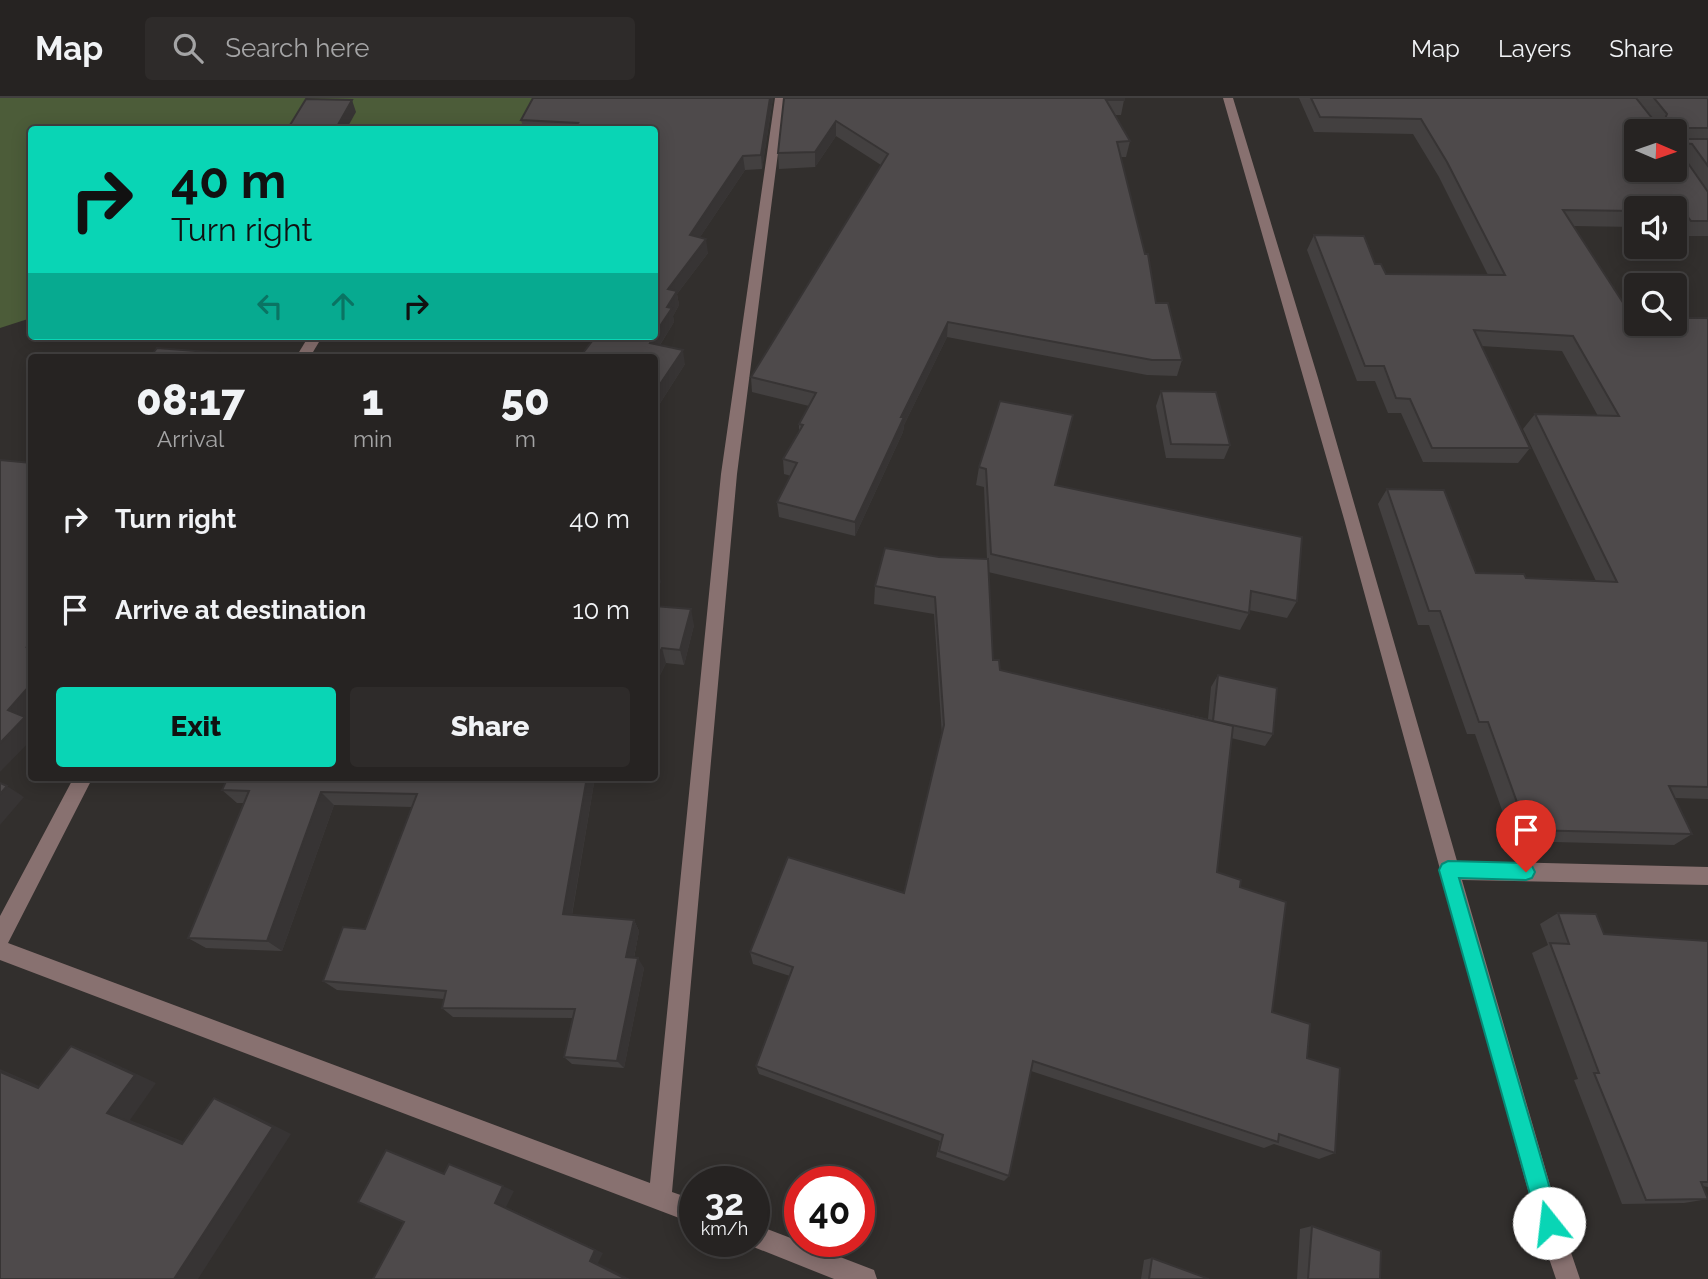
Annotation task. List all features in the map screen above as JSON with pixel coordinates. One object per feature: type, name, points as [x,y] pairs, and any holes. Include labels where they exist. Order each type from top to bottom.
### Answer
[{"type":"street","points":[[660,1199],[729,474],[780,98]]},
{"type":"street","points":[[1228,98],[1311,373],[1448,870],[1568,1279]]},
{"type":"street","points":[[305,354],[312,342]]},
{"type":"street","points":[[0,937],[81,781]]},
{"type":"street","points":[[1448,870],[1708,876]]},
{"type":"street","points":[[0,950],[679,1206]]},
{"type":"street","points":[[770,1242],[865,1279]]},
{"type":"green space","points":[[0,98],[720,98],[633,126],[28,126],[28,319],[0,328]]},
{"type":"building","points":[[533,98],[770,98],[761,155],[743,156],[690,235],[706,239],[668,289],[677,291],[667,307],[672,308],[658,329],[658,126],[576,126],[578,123],[521,120]]},
{"type":"building","points":[[784,98],[1124,98],[1106,100],[1130,141],[1117,142],[1145,254],[1148,254],[1156,303],[1168,303],[1182,360],[1152,360],[948,322],[901,417],[904,417],[855,522],[777,502],[797,463],[783,459],[803,425],[799,424],[816,393],[751,377],[888,154],[836,121],[815,152],[778,153]]},
{"type":"building","points":[[1311,98],[1636,98],[1652,118],[1665,119],[1624,119],[1624,182],[1687,182],[1687,162],[1708,192],[1708,221],[1691,221],[1687,216],[1687,196],[1624,196],[1624,211],[1563,210],[1624,304],[1624,336],[1687,336],[1687,318],[1708,318],[1708,787],[1669,786],[1692,834],[1527,830],[1488,722],[1479,722],[1440,611],[1429,611],[1387,489],[1444,490],[1476,573],[1617,582],[1535,414],[1619,416],[1573,336],[1474,330],[1530,448],[1432,448],[1410,399],[1396,398],[1384,366],[1365,366],[1314,235],[1364,236],[1375,264],[1381,264],[1386,274],[1505,275],[1447,162],[1421,119],[1320,117]]},
{"type":"building","points":[[1654,98],[1708,98],[1708,128],[1687,128],[1687,119],[1665,119],[1667,114]]},
{"type":"building","points":[[306,99],[352,100],[337,126],[289,126]]},
{"type":"building","points":[[1687,139],[1708,139],[1708,166],[1692,144],[1687,143]]},
{"type":"building","points":[[593,340],[652,340],[650,343],[683,350],[658,387],[658,354],[582,354]]},
{"type":"building","points":[[157,348],[234,354],[152,354]]},
{"type":"building","points":[[1161,391],[1216,392],[1230,445],[1171,444]]},
{"type":"building","points":[[1000,401],[1073,415],[1055,485],[1302,537],[1297,601],[1251,591],[1249,613],[991,554],[986,469],[979,467]]},
{"type":"building","points":[[0,460],[28,463],[28,688],[8,710],[25,717],[0,743]]},
{"type":"building","points":[[885,548],[939,557],[988,559],[993,660],[999,660],[1000,670],[1233,726],[1217,872],[1241,880],[1240,887],[1286,902],[1272,1012],[1310,1024],[1307,1058],[1340,1068],[1335,1153],[1279,1134],[1278,1142],[1033,1061],[1009,1176],[939,1151],[943,1135],[756,1066],[793,967],[750,952],[788,857],[904,893],[944,725],[935,597],[875,586]]},
{"type":"building","points":[[658,606],[691,609],[680,650],[662,648],[658,656]]},
{"type":"building","points":[[1218,675],[1277,688],[1273,734],[1213,721]]},
{"type":"building","points":[[226,781],[586,781],[563,914],[634,920],[626,957],[638,958],[617,1061],[564,1057],[575,1009],[442,1008],[446,991],[323,981],[343,927],[365,929],[417,794],[321,792],[267,941],[188,938],[249,791],[222,790]]},
{"type":"building","points":[[0,783],[7,786],[0,794]]},
{"type":"building","points":[[1558,913],[1596,914],[1604,934],[1708,941],[1708,1182],[1701,1182],[1708,1199],[1646,1200],[1594,1073],[1599,1073],[1550,943],[1569,944]]},
{"type":"building","points":[[71,1046],[135,1075],[107,1113],[182,1144],[214,1098],[273,1127],[174,1279],[0,1279],[0,1072],[38,1088]]},
{"type":"building","points":[[386,1150],[444,1174],[449,1164],[503,1186],[495,1203],[595,1250],[590,1261],[626,1279],[373,1279],[404,1222],[358,1202]]},
{"type":"building","points":[[1312,1226],[1381,1251],[1380,1279],[1308,1279]]},
{"type":"building","points":[[1152,1258],[1209,1279],[1149,1279]]},
{"type":"route","points":[[1526,872],[1448,870],[1549,1223]]}]
